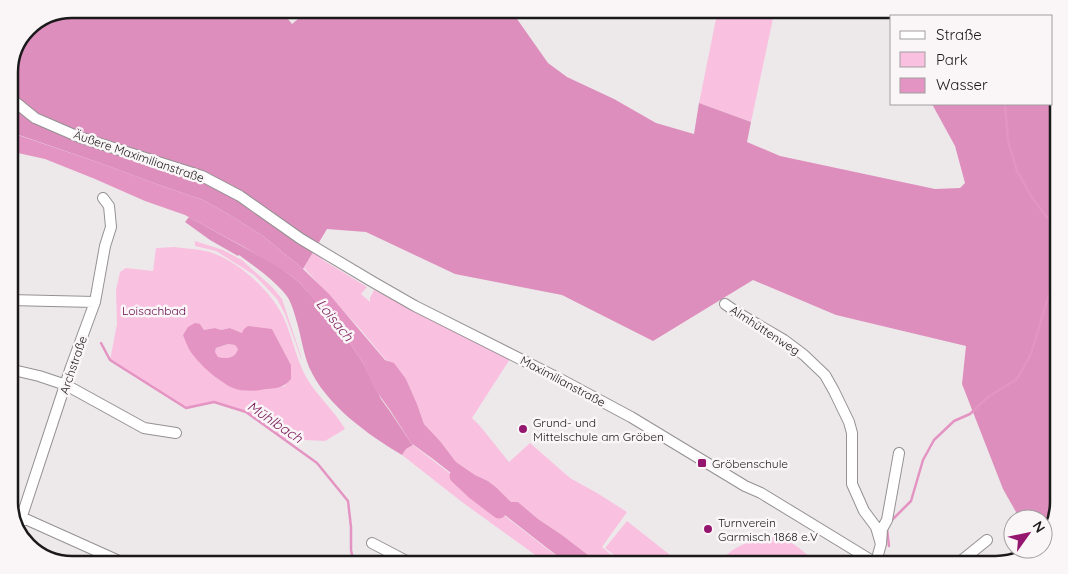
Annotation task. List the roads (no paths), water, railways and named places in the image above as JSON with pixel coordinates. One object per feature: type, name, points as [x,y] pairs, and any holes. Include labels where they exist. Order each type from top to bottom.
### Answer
[{"type":"street","name":"Äußere Maximilianstraße","points":[[18,104],[35,118],[79,137],[202,176],[240,196],[301,239],[345,266]]},
{"type":"street","name":"Archstraße","points":[[18,509],[66,385],[95,302],[105,246],[112,227],[109,206],[103,198]]},
{"type":"street","name":"Maximilianstraße","points":[[345,266],[415,306],[631,417],[745,486],[762,493],[865,556]]},
{"type":"street","points":[[18,300],[95,302]]},
{"type":"street","name":"Almhüttenweg","points":[[725,304],[784,340],[804,355],[825,375],[842,406],[852,433],[852,484],[864,511],[876,527],[881,544]]},
{"type":"street","points":[[18,371],[66,385],[144,428],[176,433]]},
{"type":"street","points":[[879,556],[882,529],[887,520],[899,453]]},
{"type":"street","points":[[20,518],[107,556]]},
{"type":"street","points":[[967,556],[987,540]]},
{"type":"street","points":[[372,543],[397,556]]},
{"type":"water","points":[[18,135],[203,200],[263,236],[303,269],[329,294],[385,360],[394,363],[406,379],[424,424],[456,462],[488,481],[511,502],[518,502],[589,556],[557,556],[411,443],[374,388],[363,363],[350,343],[298,281],[286,272],[185,215],[145,201],[45,159],[18,153]]},
{"type":"water","points":[[195,323],[200,324],[204,330],[230,328],[242,333],[248,326],[272,329],[291,365],[291,379],[283,386],[274,388],[250,391],[233,388],[209,372],[197,360],[189,349],[183,335],[188,327]],"holes":[[[228,344],[235,345],[238,349],[237,352],[230,358],[218,357],[215,352],[216,348]]]},
{"type":"waterway","points":[[1005,105],[1008,141],[1017,171],[1033,199],[1050,221]]},
{"type":"waterway","points":[[890,522],[911,501],[923,460],[934,440],[954,421],[970,414],[988,397],[1017,379],[1031,354],[1050,289]]},
{"type":"waterway","name":"Mühlbach","points":[[101,343],[110,360],[186,408],[214,402],[246,412],[317,463],[348,501],[352,556]]},
{"type":"waterway","name":"Loisach","points":[[457,476],[499,511]]},
{"type":"waterway","points":[[887,529],[889,546]]},
{"type":"place","name":"Grund- und Mittelschule am Gröben","points":[[523,429]]},
{"type":"place","name":"Gröbenschule","points":[[702,463]]},
{"type":"place","name":"Turnverein Garmisch 1868 e.V","points":[[708,529]]},
{"type":"park label","name":"Loisachbad","points":[[154,310]]}]
